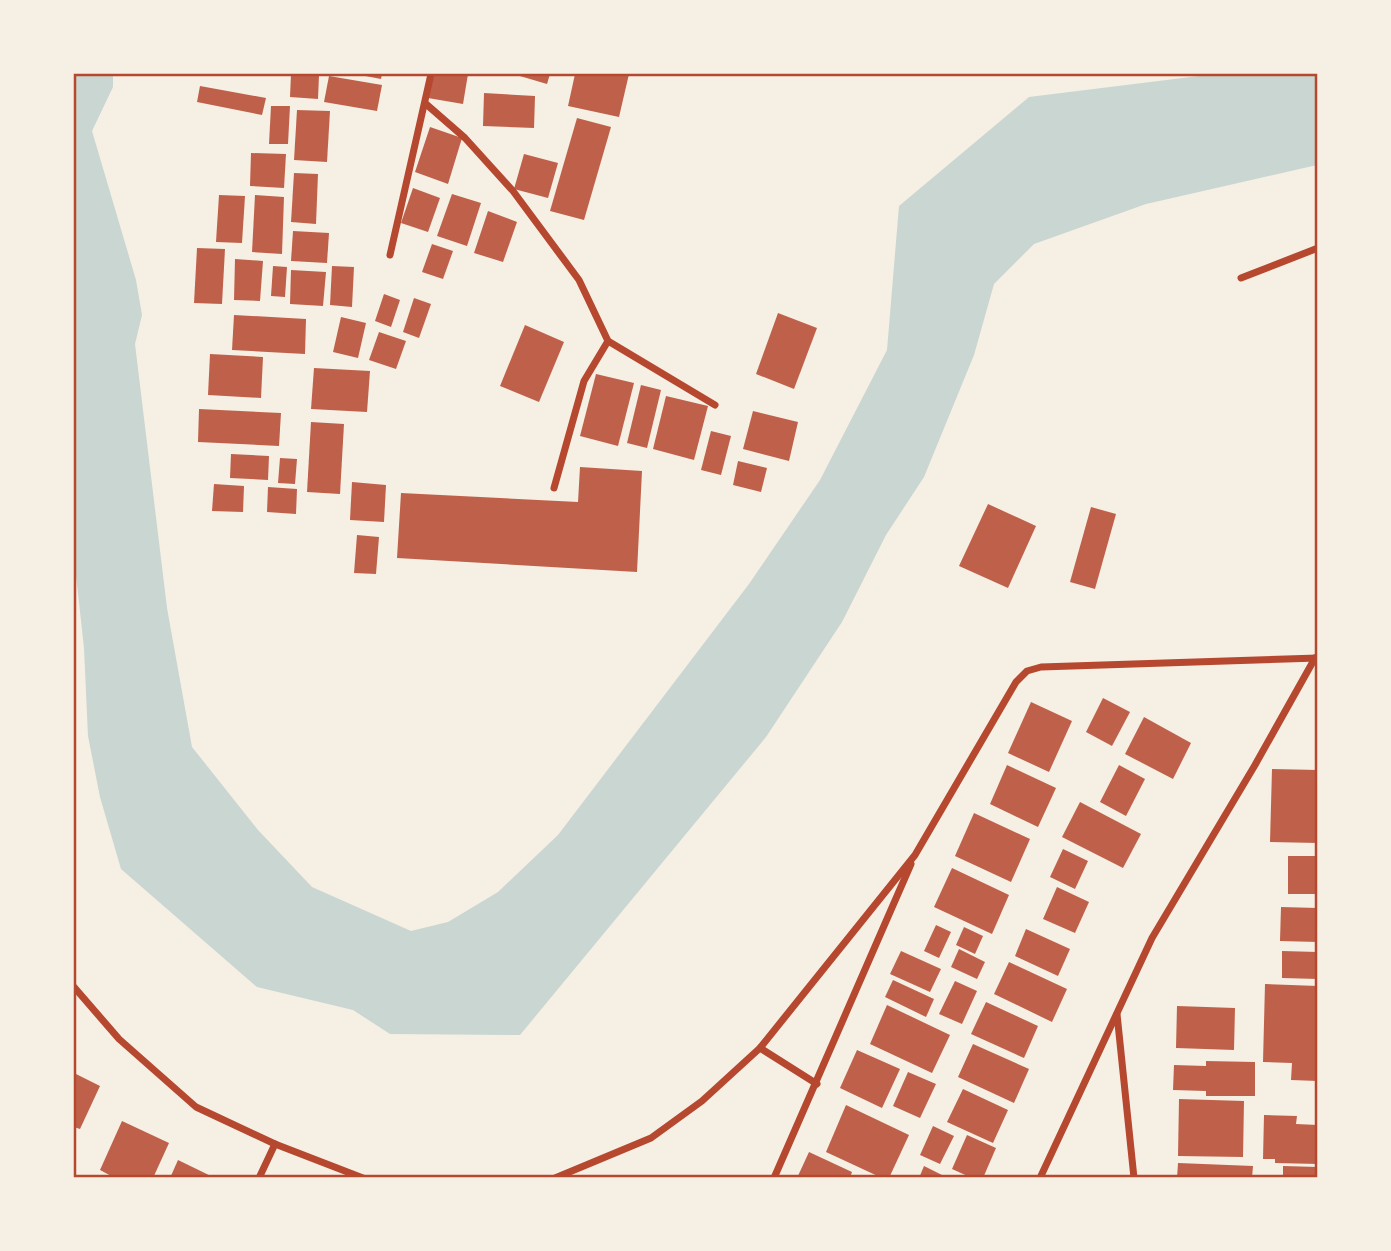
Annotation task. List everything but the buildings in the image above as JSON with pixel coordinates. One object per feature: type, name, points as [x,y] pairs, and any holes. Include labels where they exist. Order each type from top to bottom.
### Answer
[{"type":"street","points":[[390,255],[431,74]]},
{"type":"street","points":[[426,104],[465,138],[513,191],[579,280],[608,341],[715,405]]},
{"type":"street","points":[[1241,278],[1318,248]]},
{"type":"street","points":[[554,488],[584,381],[608,341]]},
{"type":"street","points":[[774,1178],[915,855],[1016,682],[1027,671],[1041,667],[1316,658]]},
{"type":"street","points":[[1040,1178],[1152,938],[1316,658]]},
{"type":"street","points":[[555,1178],[650,1138],[702,1101],[760,1048],[915,855]]},
{"type":"street","points":[[74,987],[119,1039],[196,1107],[275,1144],[363,1178]]},
{"type":"street","points":[[1117,1013],[1134,1178]]},
{"type":"street","points":[[760,1048],[817,1084]]},
{"type":"street","points":[[259,1178],[275,1144]]},
{"type":"shaded area","points":[[74,74],[113,74],[113,87],[92,131],[136,280],[142,315],[135,344],[167,608],[192,747],[258,830],[312,887],[411,931],[448,922],[498,892],[558,835],[749,584],[820,480],[887,350],[899,206],[1029,97],[1215,74],[1317,74],[1317,165],[1146,204],[1034,244],[994,284],[974,355],[924,477],[886,535],[842,622],[766,737],[520,1035],[390,1034],[353,1010],[257,987],[121,869],[100,797],[88,736],[84,648],[74,557]]}]
